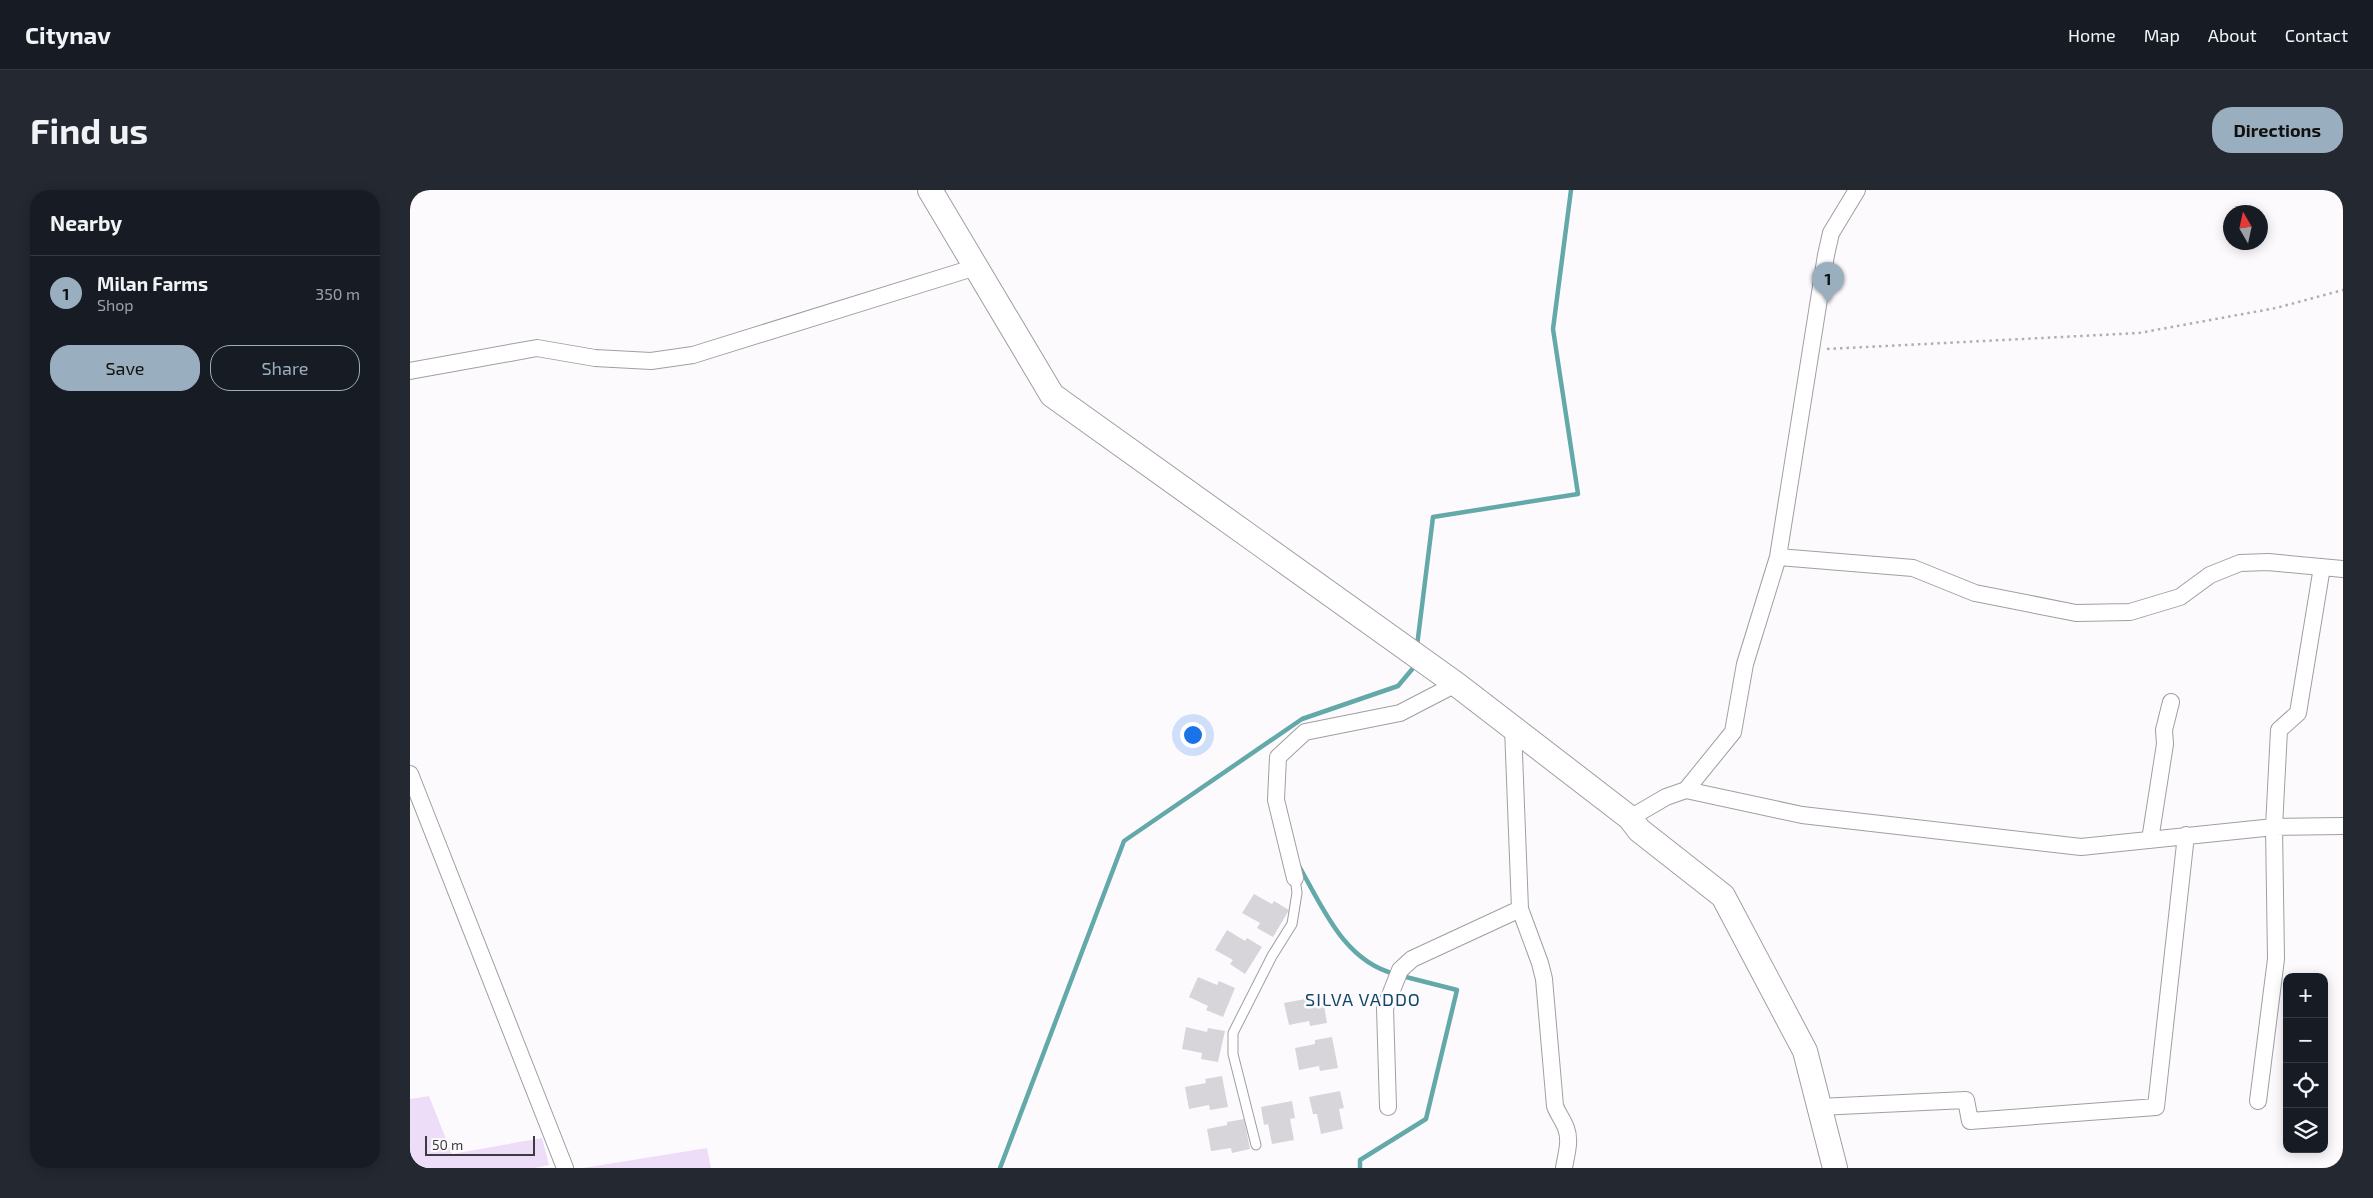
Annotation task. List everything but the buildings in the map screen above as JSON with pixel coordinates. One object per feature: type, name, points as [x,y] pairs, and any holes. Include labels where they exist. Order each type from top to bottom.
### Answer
[{"type":"street","points":[[930,190],[1052,395],[1456,684],[1630,818],[1640,830],[1723,896],[1805,1051],[1835,1168]]},
{"type":"street","points":[[1686,790],[1733,732],[1745,664],[1778,557],[1810,350],[1831,233],[1857,190]]},
{"type":"street","points":[[410,371],[536,348],[595,358],[651,361],[693,355],[976,267]]},
{"type":"street","points":[[1778,557],[1913,568],[1975,593],[2076,613],[2130,612],[2180,597],[2210,575],[2240,563],[2268,562],[2343,569]]},
{"type":"street","points":[[2258,1101],[2276,959],[2274,827],[2279,730],[2298,713],[2322,567]]},
{"type":"street","points":[[1295,878],[1276,800],[1278,757],[1305,732],[1400,713],[1456,684]]},
{"type":"street","points":[[2150,840],[2165,744],[2164,730],[2171,702]]},
{"type":"street","points":[[1513,728],[1520,909],[1544,979],[1555,1106],[1558,1115],[1566,1127],[1568,1143],[1564,1168]]},
{"type":"street","points":[[410,774],[565,1168]]},
{"type":"street","points":[[1630,818],[1666,797],[1686,790],[1802,815],[2081,847],[2274,827],[2343,826]]},
{"type":"street","points":[[1819,1107],[1966,1100],[1970,1122],[2156,1107],[2186,835]]},
{"type":"street","points":[[1388,1107],[1385,1008],[1400,970],[1412,958],[1520,909]]},
{"type":"lane","points":[[1256,1145],[1233,1054],[1233,1033],[1272,956],[1292,924],[1297,894],[1295,878]]},
{"type":"path","points":[[1810,350],[2139,333],[2276,308],[2343,290]]},
{"type":"shaded area","points":[[429,1096],[452,1154],[542,1138],[549,1165],[535,1168],[410,1168],[410,1099]]},
{"type":"shaded area","points":[[707,1148],[711,1168],[583,1168]]},
{"type":"waterway","points":[[1417,646],[1433,517],[1578,494],[1553,329],[1571,190]]},
{"type":"waterway","points":[[1000,1168],[1124,841],[1302,719],[1398,686],[1414,667],[1415,663]]},
{"type":"waterway","points":[[1299,866],[1326,915],[1349,945],[1362,958],[1377,967],[1395,974]]},
{"type":"waterway","points":[[1360,1168],[1360,1160],[1426,1119],[1457,990],[1402,976]]},
{"type":"place","name":"Milan Farms","points":[[1828,303]]},
{"type":"district","name":"SILVA VADDO","points":[[1363,999]]}]
